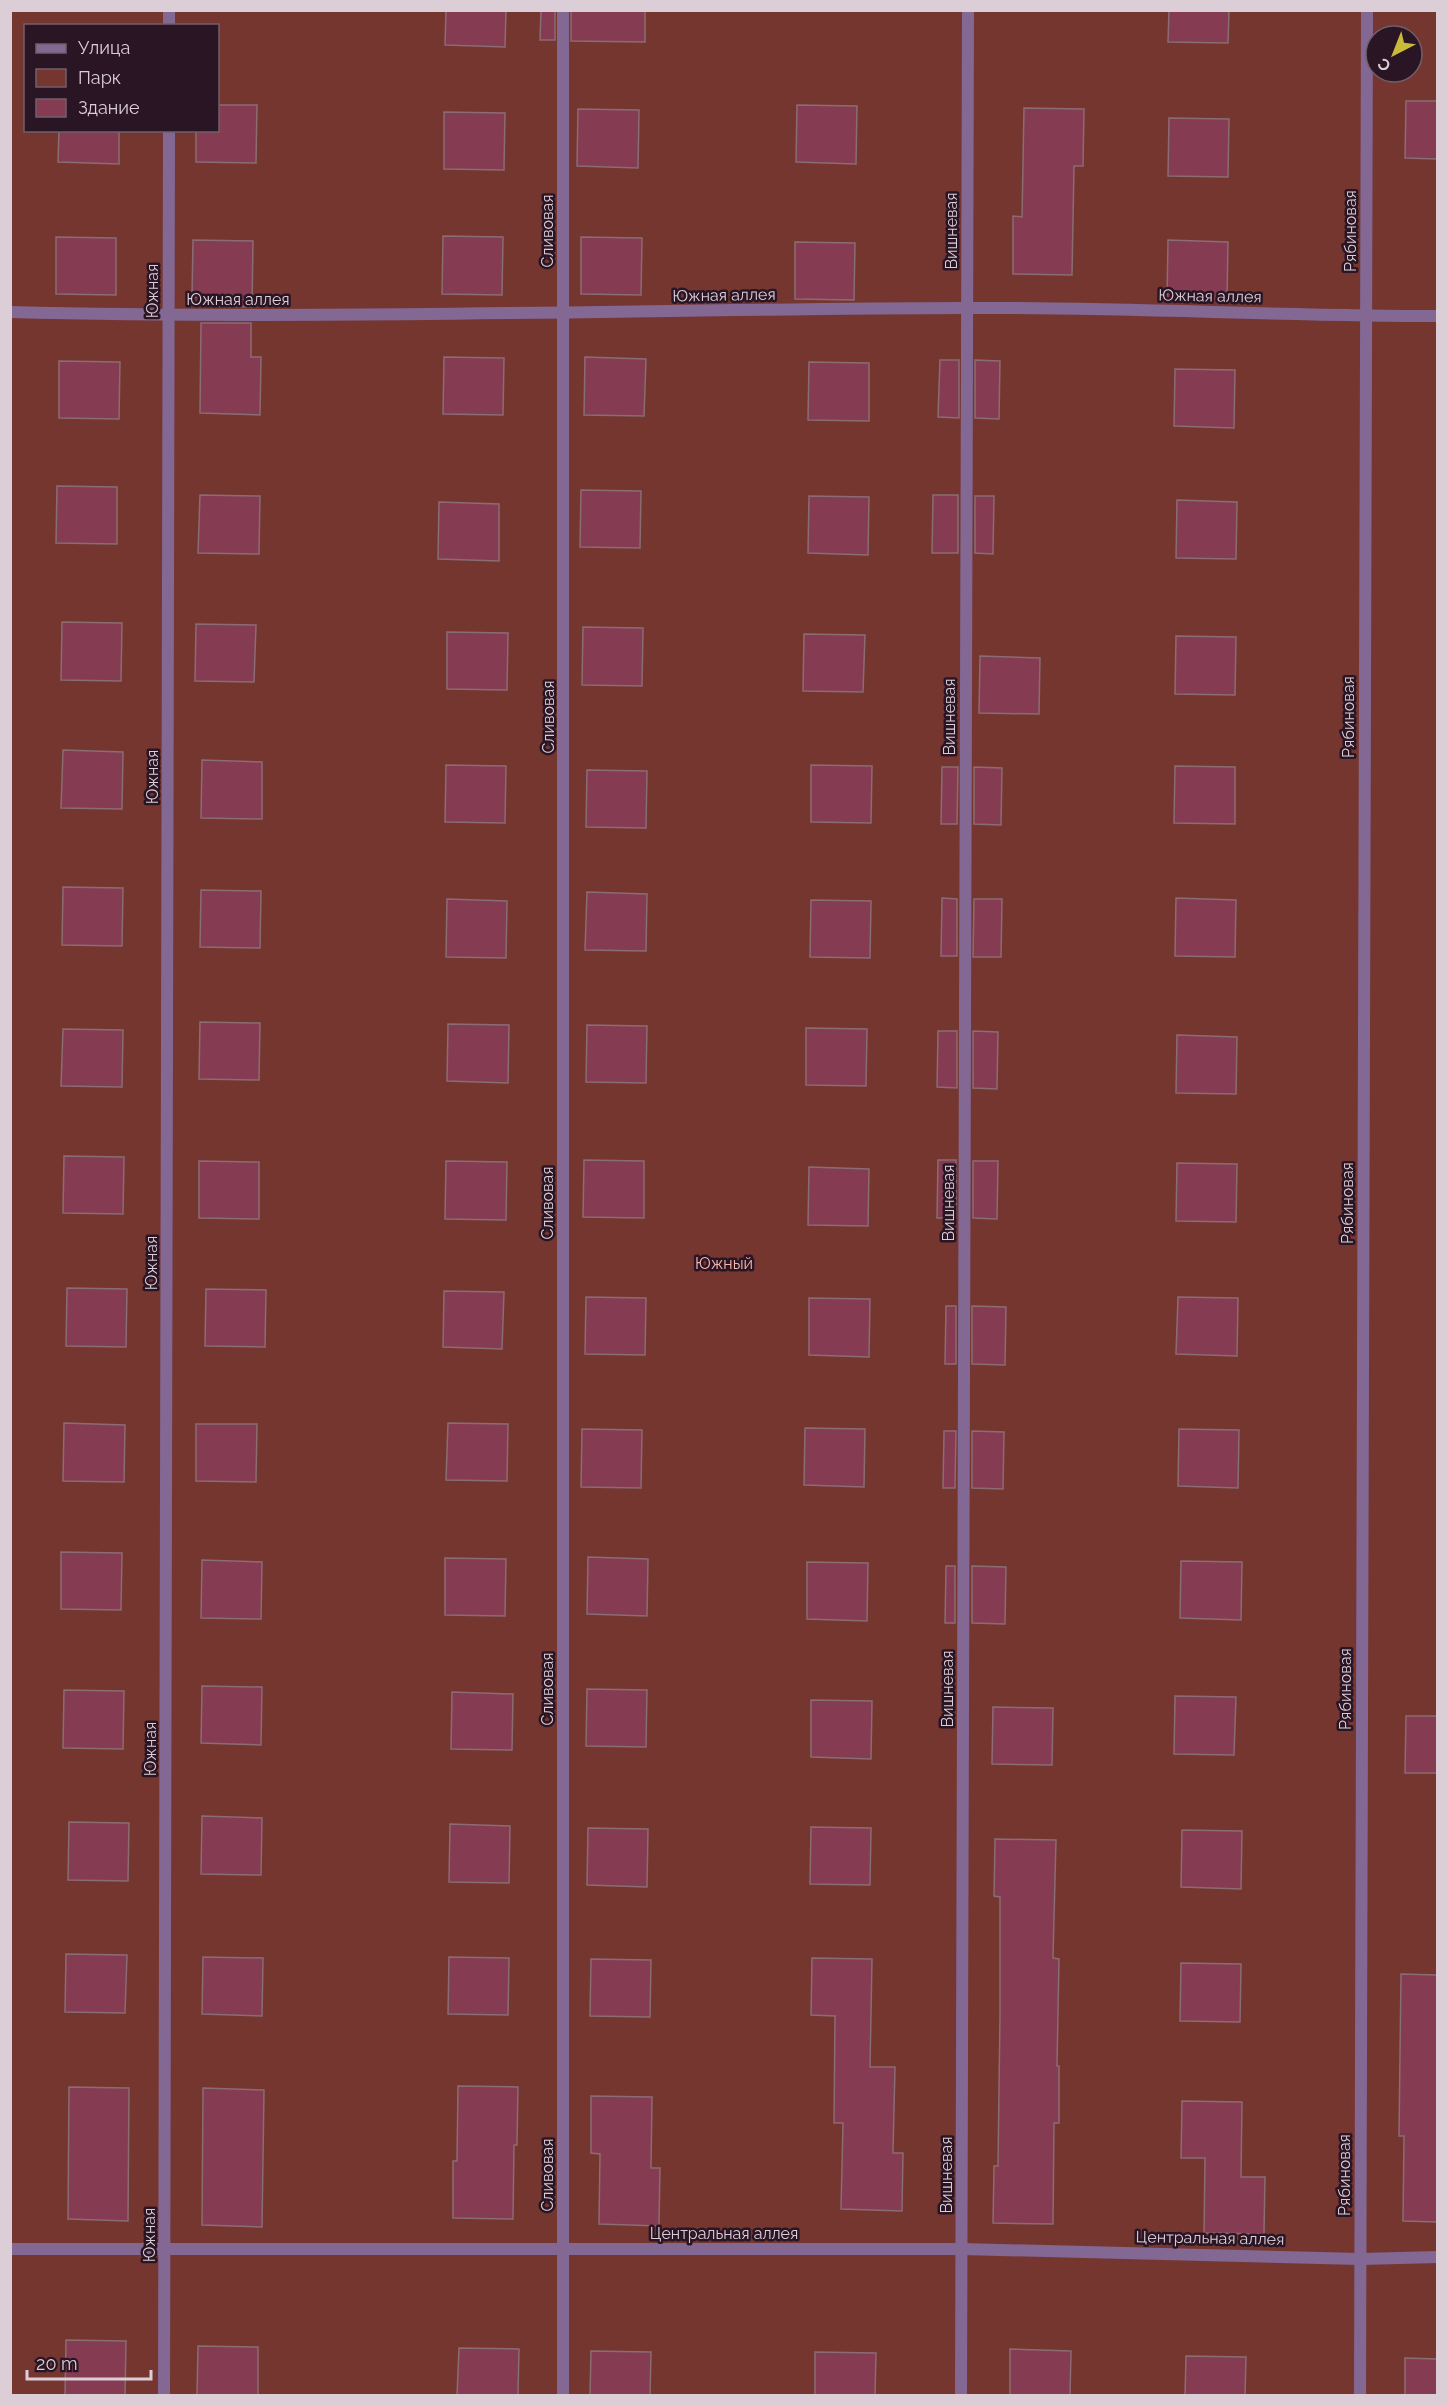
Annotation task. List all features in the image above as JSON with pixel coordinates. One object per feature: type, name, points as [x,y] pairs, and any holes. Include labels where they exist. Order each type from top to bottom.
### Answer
[{"type":"street","name":"Сливовая","points":[[563,10],[563,2396]]},
{"type":"street","name":"Вишневая","points":[[961,2396],[968,10]]},
{"type":"street","name":"Рябиновая","points":[[1360,2396],[1367,10]]},
{"type":"street","name":"Южная","points":[[164,2396],[169,132]]},
{"type":"street","name":"Южная аллея","points":[[10,312],[169,316],[564,314],[967,308],[1437,316]]},
{"type":"street","name":"Центральная аллея","points":[[10,2249],[962,2249],[1360,2259],[1437,2257]]},
{"type":"green space","name":"Южный","points":[[11,11],[1437,11],[1437,2395],[11,2395]]},
{"type":"building","points":[[446,10],[506,10],[505,47],[445,45]]},
{"type":"building","points":[[541,10],[555,10],[555,40],[540,40]]},
{"type":"building","points":[[571,10],[645,10],[645,42],[571,41]]},
{"type":"building","points":[[1169,10],[1229,10],[1228,43],[1168,42]]},
{"type":"building","points":[[1406,101],[1437,101],[1437,159],[1405,158]]},
{"type":"building","points":[[219,105],[257,105],[256,163],[196,162],[196,132],[219,132]]},
{"type":"building","points":[[797,105],[857,106],[856,164],[796,162]]},
{"type":"building","points":[[1024,108],[1084,109],[1083,166],[1074,166],[1072,275],[1013,274],[1013,216],[1022,217]]},
{"type":"building","points":[[578,109],[639,110],[638,168],[577,166]]},
{"type":"building","points":[[444,112],[505,113],[504,170],[444,169]]},
{"type":"building","points":[[1169,118],[1229,119],[1228,177],[1168,176]]},
{"type":"building","points":[[59,132],[119,132],[119,164],[58,162]]},
{"type":"building","points":[[443,236],[503,237],[502,295],[442,294]]},
{"type":"building","points":[[56,237],[116,238],[116,295],[56,294]]},
{"type":"building","points":[[581,237],[642,238],[641,295],[581,294]]},
{"type":"building","points":[[193,240],[253,241],[252,307],[202,306],[202,297],[192,297]]},
{"type":"building","points":[[1168,240],[1228,242],[1227,299],[1167,298]]},
{"type":"building","points":[[795,242],[855,243],[854,300],[795,299]]},
{"type":"building","points":[[201,323],[251,323],[251,357],[261,357],[260,415],[200,413]]},
{"type":"building","points":[[444,357],[504,358],[503,415],[443,414]]},
{"type":"building","points":[[585,357],[646,359],[644,416],[584,415]]},
{"type":"building","points":[[940,360],[959,360],[959,418],[938,417]]},
{"type":"building","points":[[975,360],[1000,361],[999,419],[975,418]]},
{"type":"building","points":[[59,361],[120,362],[119,419],[59,418]]},
{"type":"building","points":[[809,362],[869,363],[869,421],[808,420]]},
{"type":"building","points":[[1175,369],[1235,370],[1234,428],[1174,426]]},
{"type":"building","points":[[57,486],[117,487],[117,544],[56,543]]},
{"type":"building","points":[[581,490],[641,491],[640,548],[580,547]]},
{"type":"building","points":[[200,495],[260,496],[259,554],[198,553]]},
{"type":"building","points":[[933,495],[958,495],[958,553],[932,553]]},
{"type":"building","points":[[809,496],[869,497],[868,555],[808,553]]},
{"type":"building","points":[[975,496],[994,496],[993,554],[975,553]]},
{"type":"building","points":[[1177,500],[1237,502],[1236,559],[1176,558]]},
{"type":"building","points":[[439,502],[499,504],[499,561],[438,559]]},
{"type":"building","points":[[62,622],[122,623],[121,681],[61,680]]},
{"type":"building","points":[[196,624],[256,625],[254,682],[195,681]]},
{"type":"building","points":[[583,627],[643,628],[642,686],[582,685]]},
{"type":"building","points":[[447,632],[508,633],[507,690],[447,689]]},
{"type":"building","points":[[804,634],[865,635],[863,692],[803,691]]},
{"type":"building","points":[[1176,636],[1236,637],[1235,695],[1175,694]]},
{"type":"building","points":[[980,656],[1040,658],[1039,714],[979,713]]},
{"type":"building","points":[[63,750],[123,752],[122,809],[61,808]]},
{"type":"building","points":[[202,760],[262,762],[262,819],[201,818]]},
{"type":"building","points":[[446,765],[506,766],[505,823],[445,822]]},
{"type":"building","points":[[811,765],[872,766],[871,823],[811,822]]},
{"type":"building","points":[[1175,766],[1235,767],[1235,824],[1174,823]]},
{"type":"building","points":[[942,767],[958,767],[957,824],[941,824]]},
{"type":"building","points":[[974,767],[1002,768],[1001,825],[974,824]]},
{"type":"building","points":[[587,770],[647,771],[646,828],[586,827]]},
{"type":"building","points":[[63,887],[123,888],[122,946],[62,945]]},
{"type":"building","points":[[201,890],[261,891],[260,948],[200,947]]},
{"type":"building","points":[[587,892],[647,894],[646,951],[585,950]]},
{"type":"building","points":[[942,898],[957,899],[957,956],[941,956]]},
{"type":"building","points":[[1176,898],[1236,900],[1235,957],[1175,956]]},
{"type":"building","points":[[447,899],[507,901],[506,958],[446,957]]},
{"type":"building","points":[[974,899],[1002,899],[1001,957],[973,957]]},
{"type":"building","points":[[811,900],[871,901],[870,958],[810,957]]},
{"type":"building","points":[[200,1022],[260,1023],[259,1080],[199,1079]]},
{"type":"building","points":[[448,1024],[509,1025],[508,1083],[447,1081]]},
{"type":"building","points":[[587,1025],[647,1026],[646,1083],[586,1082]]},
{"type":"building","points":[[806,1028],[867,1029],[866,1086],[806,1085]]},
{"type":"building","points":[[63,1029],[123,1030],[122,1087],[61,1086]]},
{"type":"building","points":[[938,1031],[957,1031],[957,1088],[937,1087]]},
{"type":"building","points":[[973,1031],[998,1032],[997,1089],[973,1088]]},
{"type":"building","points":[[1177,1035],[1237,1037],[1236,1094],[1176,1093]]},
{"type":"building","points":[[64,1156],[124,1157],[123,1214],[63,1213]]},
{"type":"building","points":[[584,1160],[644,1161],[644,1218],[583,1217]]},
{"type":"building","points":[[938,1160],[956,1160],[956,1218],[937,1218]]},
{"type":"building","points":[[199,1161],[259,1162],[259,1219],[199,1218]]},
{"type":"building","points":[[446,1161],[507,1162],[506,1220],[445,1219]]},
{"type":"building","points":[[973,1161],[998,1161],[997,1219],[973,1218]]},
{"type":"building","points":[[1177,1163],[1237,1164],[1236,1222],[1176,1221]]},
{"type":"building","points":[[809,1167],[869,1169],[868,1226],[808,1225]]},
{"type":"building","points":[[67,1288],[127,1289],[126,1347],[66,1346]]},
{"type":"building","points":[[206,1289],[266,1290],[265,1347],[205,1346]]},
{"type":"building","points":[[444,1291],[504,1292],[502,1349],[443,1347]]},
{"type":"building","points":[[586,1297],[646,1298],[645,1355],[585,1354]]},
{"type":"building","points":[[1178,1297],[1238,1298],[1237,1356],[1176,1354]]},
{"type":"building","points":[[809,1298],[870,1299],[869,1357],[809,1355]]},
{"type":"building","points":[[946,1306],[956,1306],[956,1364],[945,1364]]},
{"type":"building","points":[[972,1306],[1006,1307],[1005,1365],[972,1364]]},
{"type":"building","points":[[64,1423],[125,1425],[124,1482],[63,1481]]},
{"type":"building","points":[[448,1423],[508,1424],[507,1481],[446,1480]]},
{"type":"building","points":[[196,1424],[257,1424],[256,1482],[196,1481]]},
{"type":"building","points":[[805,1428],[865,1429],[864,1487],[804,1485]]},
{"type":"building","points":[[582,1429],[642,1430],[641,1488],[581,1487]]},
{"type":"building","points":[[1179,1429],[1239,1430],[1238,1488],[1178,1486]]},
{"type":"building","points":[[944,1431],[956,1431],[955,1488],[943,1488]]},
{"type":"building","points":[[972,1431],[1004,1432],[1003,1489],[972,1488]]},
{"type":"building","points":[[61,1552],[122,1553],[121,1610],[61,1609]]},
{"type":"building","points":[[588,1557],[648,1559],[647,1616],[587,1614]]},
{"type":"building","points":[[445,1558],[506,1559],[505,1616],[445,1615]]},
{"type":"building","points":[[202,1560],[262,1562],[261,1619],[201,1618]]},
{"type":"building","points":[[1181,1561],[1242,1562],[1241,1620],[1180,1618]]},
{"type":"building","points":[[807,1562],[868,1563],[867,1621],[807,1619]]},
{"type":"building","points":[[946,1566],[955,1566],[955,1623],[945,1623]]},
{"type":"building","points":[[972,1566],[1006,1567],[1005,1624],[972,1623]]},
{"type":"building","points":[[202,1686],[262,1687],[261,1745],[201,1743]]},
{"type":"building","points":[[587,1689],[647,1690],[646,1747],[586,1746]]},
{"type":"building","points":[[64,1690],[124,1691],[123,1749],[63,1748]]},
{"type":"building","points":[[452,1692],[513,1694],[512,1750],[451,1749]]},
{"type":"building","points":[[1175,1696],[1236,1697],[1234,1755],[1174,1754]]},
{"type":"building","points":[[811,1700],[872,1701],[871,1759],[811,1757]]},
{"type":"building","points":[[993,1707],[1053,1708],[1052,1765],[992,1764]]},
{"type":"building","points":[[1406,1716],[1437,1716],[1437,1773],[1405,1773]]},
{"type":"building","points":[[202,1816],[262,1818],[261,1875],[201,1874]]},
{"type":"building","points":[[69,1822],[129,1823],[128,1881],[68,1880]]},
{"type":"building","points":[[450,1824],[510,1826],[509,1883],[449,1882]]},
{"type":"building","points":[[811,1827],[871,1828],[870,1885],[810,1884]]},
{"type":"building","points":[[588,1828],[648,1829],[647,1887],[587,1885]]},
{"type":"building","points":[[1182,1830],[1242,1831],[1241,1889],[1181,1887]]},
{"type":"building","points":[[995,1839],[1056,1840],[1053,1958],[1059,1959],[1057,2066],[1059,2066],[1059,2123],[1054,2123],[1053,2224],[993,2223],[994,2166],[998,2166],[1000,2015],[1000,1897],[994,1896]]},
{"type":"building","points":[[66,1954],[127,1955],[125,2013],[65,2012]]},
{"type":"building","points":[[203,1957],[263,1958],[262,2016],[202,2014]]},
{"type":"building","points":[[449,1957],[509,1958],[508,2015],[448,2014]]},
{"type":"building","points":[[812,1958],[872,1959],[870,2067],[895,2067],[893,2153],[903,2153],[902,2211],[841,2209],[843,2123],[834,2123],[835,2016],[811,2015]]},
{"type":"building","points":[[591,1959],[651,1960],[650,2017],[590,2016]]},
{"type":"building","points":[[1181,1963],[1241,1964],[1240,2022],[1180,2021]]},
{"type":"building","points":[[1401,1974],[1437,1975],[1437,2222],[1403,2221],[1404,2136],[1399,2136]]},
{"type":"building","points":[[458,2086],[518,2087],[517,2145],[514,2145],[513,2219],[453,2218],[453,2161],[457,2161]]},
{"type":"building","points":[[69,2087],[129,2088],[128,2221],[68,2219]]},
{"type":"building","points":[[203,2088],[264,2090],[262,2227],[202,2225]]},
{"type":"building","points":[[591,2096],[652,2097],[651,2168],[660,2168],[659,2226],[599,2224],[600,2154],[591,2153]]},
{"type":"building","points":[[1182,2101],[1242,2102],[1241,2177],[1265,2177],[1264,2234],[1204,2233],[1205,2158],[1181,2158]]},
{"type":"building","points":[[66,2340],[126,2341],[125,2396],[65,2396]]},
{"type":"building","points":[[198,2346],[258,2347],[258,2396],[197,2396]]},
{"type":"building","points":[[459,2348],[519,2349],[518,2396],[457,2396]]},
{"type":"building","points":[[1010,2349],[1071,2351],[1070,2396],[1010,2396]]},
{"type":"building","points":[[591,2351],[651,2352],[650,2396],[590,2396]]},
{"type":"building","points":[[815,2352],[876,2353],[875,2396],[815,2396]]},
{"type":"building","points":[[1186,2356],[1246,2357],[1245,2396],[1185,2396]]},
{"type":"building","points":[[1405,2358],[1437,2359],[1437,2396],[1405,2396]]}]
